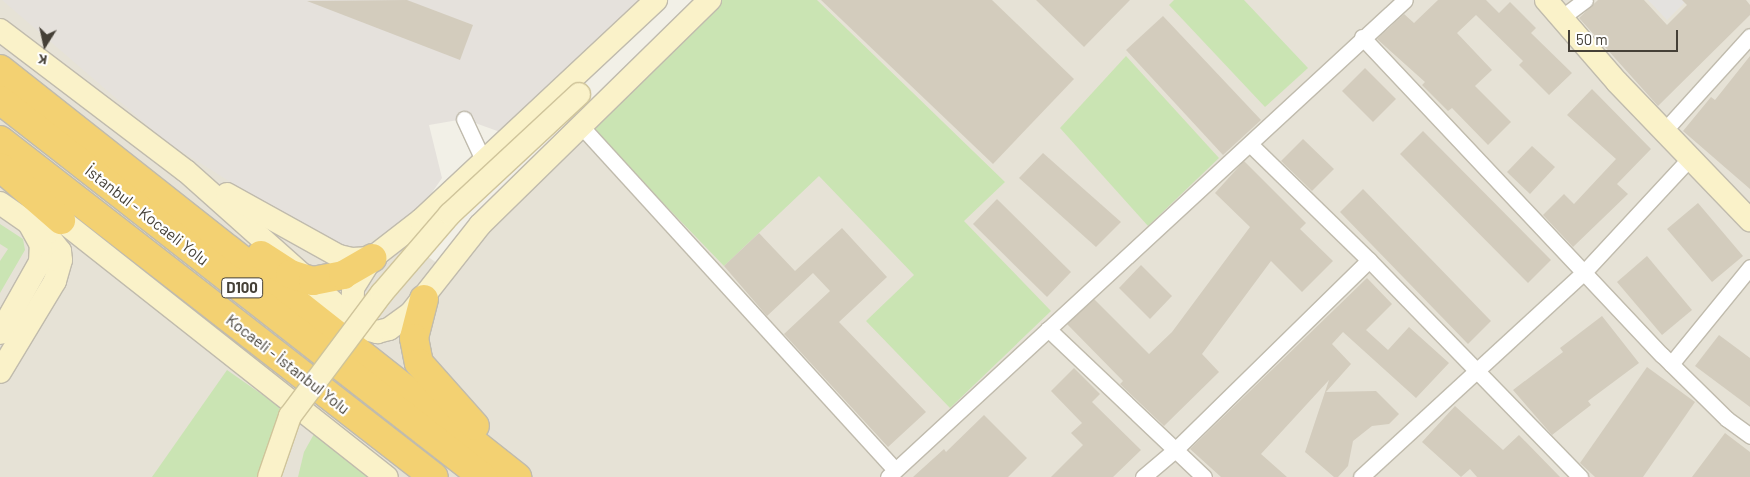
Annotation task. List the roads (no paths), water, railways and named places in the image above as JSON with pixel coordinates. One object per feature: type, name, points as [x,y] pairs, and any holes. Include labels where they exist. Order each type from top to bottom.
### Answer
[{"type":"highway","points":[[0,69],[517,477]]},
{"type":"highway","name":"İstanbul - Kocaeli Yolu","points":[[0,100],[483,477]]},
{"type":"highway","name":"Kocaeli - İstanbul Yolu","points":[[0,140],[434,477]]},
{"type":"highway","points":[[122,164],[211,220],[275,266],[313,281],[343,275],[372,258]]},
{"type":"highway","points":[[0,167],[61,220]]},
{"type":"highway","points":[[0,180],[61,220]]},
{"type":"highway","points":[[424,299],[414,338],[419,363],[469,420],[525,477]]},
{"type":"main road","points":[[357,323],[353,288],[372,258],[421,220],[656,0]]},
{"type":"main road","points":[[283,477],[289,450],[298,432],[343,364],[382,314],[466,216],[583,98],[675,0]]},
{"type":"main road","points":[[269,477],[290,416],[382,294],[450,214],[693,0]]},
{"type":"main road","points":[[0,30],[186,171],[313,281],[357,323],[377,332],[390,329],[424,299],[451,257],[480,225],[710,0]]},
{"type":"main road","points":[[1546,0],[1664,131],[1750,220]]},
{"type":"main road","points":[[186,171],[339,256],[352,259],[372,258]]},
{"type":"main road","points":[[0,202],[55,243],[60,251],[60,266],[55,281],[0,372]]},
{"type":"main road","points":[[61,220],[387,477]]},
{"type":"main road","points":[[0,333],[40,262],[41,245],[28,222]]},
{"type":"street","points":[[582,127],[892,474],[1405,0]]},
{"type":"street","points":[[1561,18],[1585,0]]},
{"type":"street","points":[[1664,131],[1750,36]]},
{"type":"street","points":[[1362,38],[1585,271],[1671,364],[1727,419],[1750,436]]},
{"type":"street","points":[[464,119],[484,162]]},
{"type":"street","points":[[1250,144],[1370,260],[1580,477]]},
{"type":"street","points":[[1361,477],[1585,271],[1690,158]]},
{"type":"street","points":[[1143,477],[1176,449],[1370,260]]},
{"type":"street","points":[[1671,364],[1750,267]]},
{"type":"street","points":[[1048,329],[1204,477]]}]
